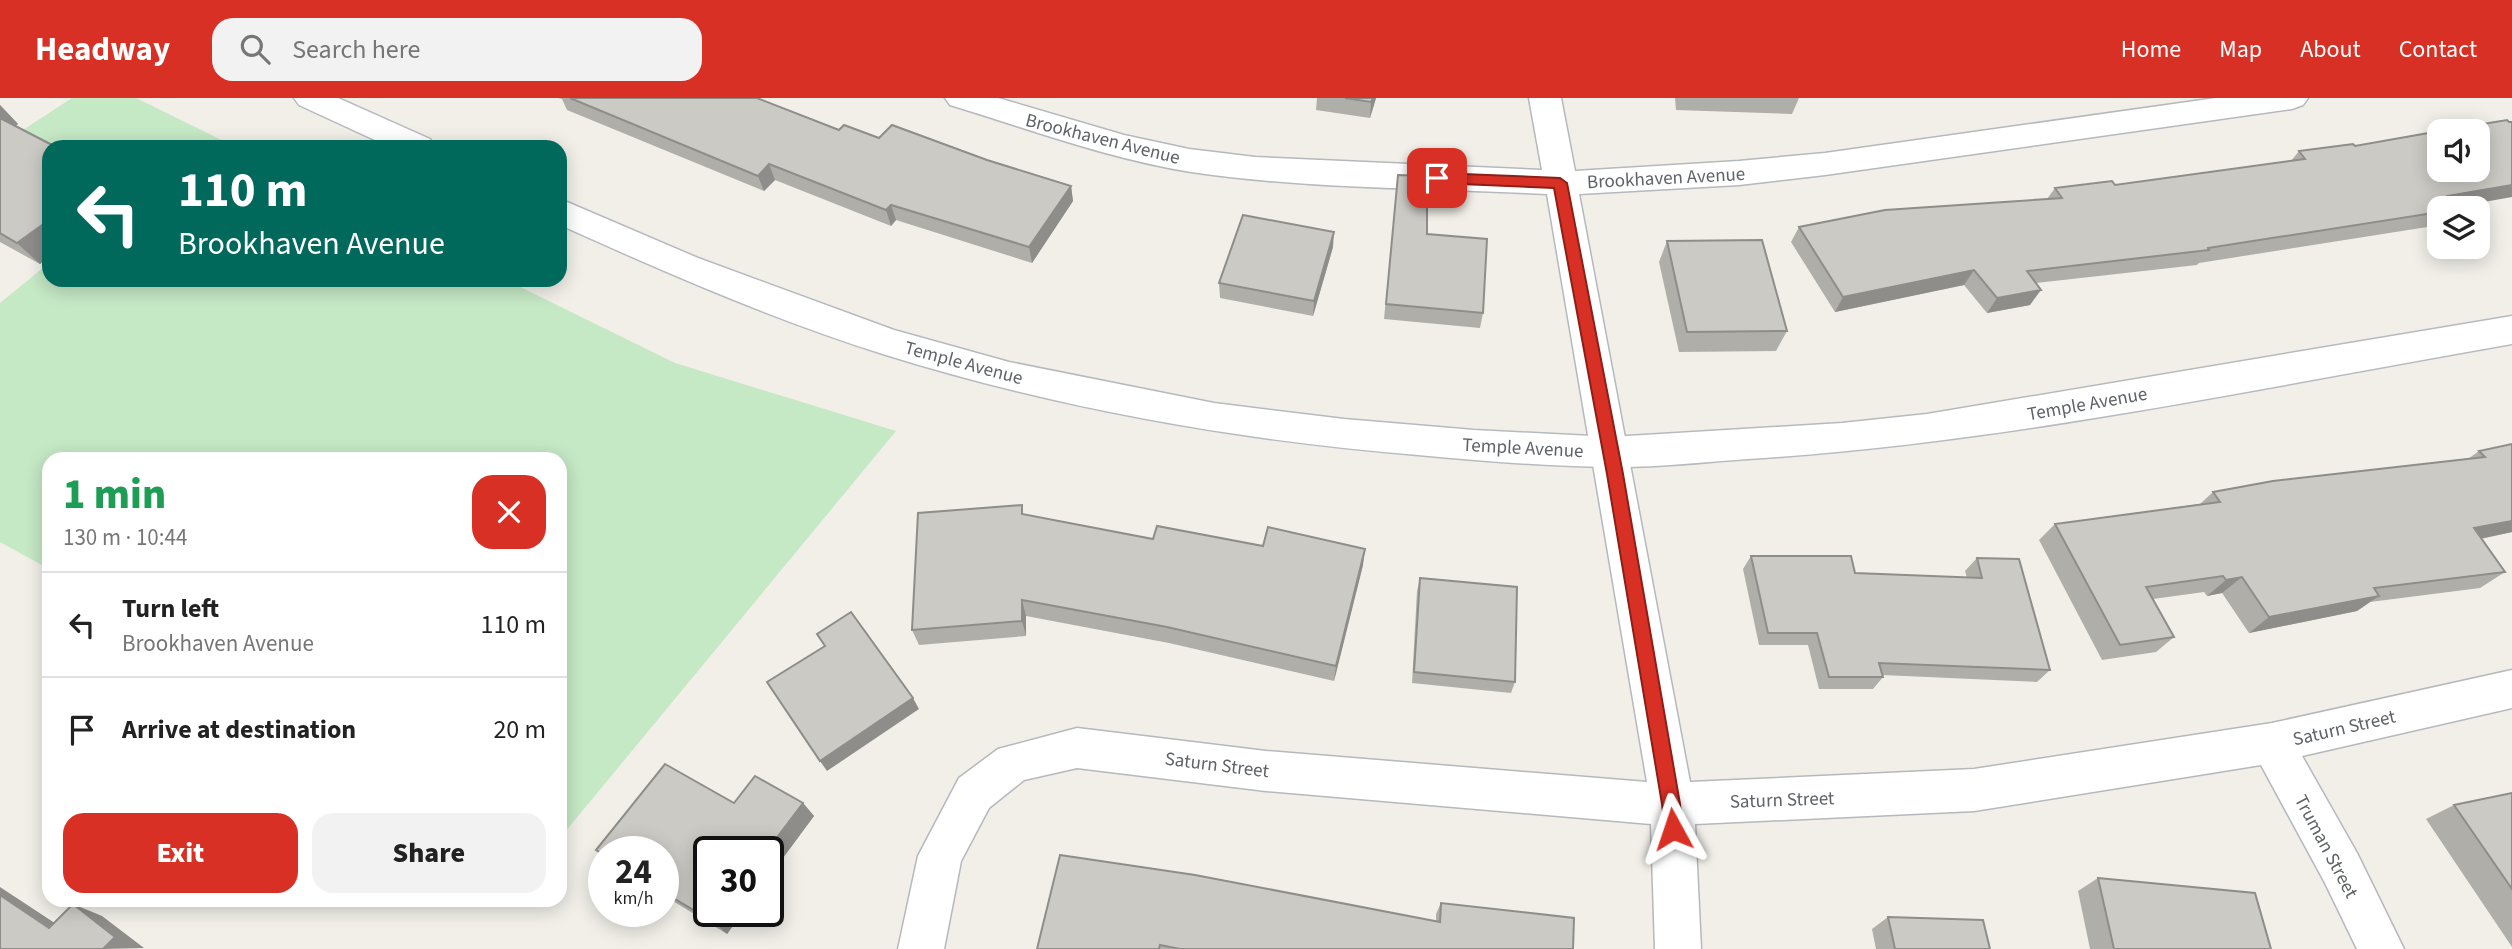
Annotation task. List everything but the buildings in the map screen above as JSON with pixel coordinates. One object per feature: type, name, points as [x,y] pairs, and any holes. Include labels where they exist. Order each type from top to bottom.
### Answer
[{"type":"street","points":[[310,98],[403,140]]},
{"type":"street","points":[[1545,98],[1611,452],[1671,804],[1678,949]]},
{"type":"street","name":"Brookhaven Avenue","points":[[975,101],[1124,146],[1189,160],[1255,168],[1560,183],[1739,173],[1825,164],[2112,110],[2292,98]]},
{"type":"street","name":"Temple Avenue","points":[[567,214],[686,267],[889,342],[1009,376],[1214,418],[1344,434],[1474,445],[1611,452],[1842,438],[1927,429],[2512,330]]},
{"type":"street","name":"Saturn Street","points":[[921,949],[940,856],[974,793],[1013,763],[1077,748],[1266,771],[1593,800],[1671,804],[1974,790],[2272,743],[2512,690]]},
{"type":"street","name":"Truman Street","points":[[2272,743],[2341,868],[2381,949]]},
{"type":"green space","points":[[72,98],[136,98],[222,140],[42,140],[42,143],[20,132]]},
{"type":"green space","points":[[42,269],[42,287],[520,287],[675,363],[896,431],[567,830],[567,452],[42,452],[42,565],[0,542],[0,303]]},
{"type":"route","points":[[1437,178],[1560,183],[1615,474],[1673,829]]}]
